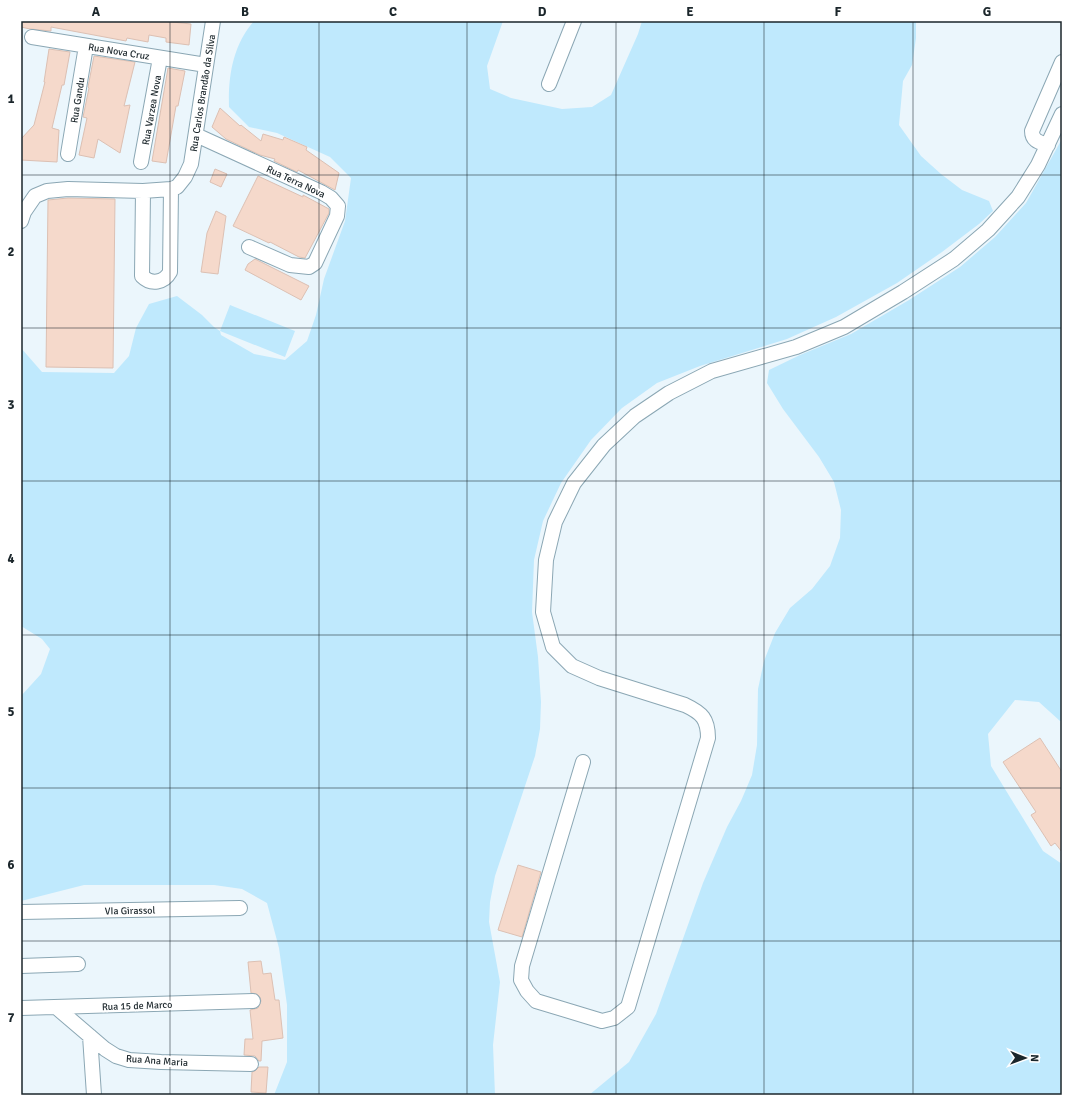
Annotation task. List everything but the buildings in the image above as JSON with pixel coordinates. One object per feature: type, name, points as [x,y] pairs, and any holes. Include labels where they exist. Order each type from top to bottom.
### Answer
[{"type":"street","name":"Rua Carlos Brandão da Silva","points":[[171,189],[177,187],[185,177],[190,164],[196,135],[213,21]]},
{"type":"street","points":[[548,84],[574,21]]},
{"type":"street","name":"Rua Nova Cruz","points":[[32,37],[206,65]]},
{"type":"street","name":"Rua Gandu","points":[[68,154],[86,46]]},
{"type":"street","name":"Rua Varzea Nova","points":[[141,162],[160,58]]},
{"type":"street","points":[[1048,145],[1036,141],[1033,138],[1032,131],[1062,62]]},
{"type":"street","points":[[583,762],[522,966],[520,980],[526,991],[536,1001],[602,1021],[614,1018],[628,1008],[708,738],[708,726],[704,719],[694,709],[599,678],[572,666],[553,648],[543,612],[546,560],[555,522],[574,483],[604,445],[635,416],[669,393],[712,371],[796,347],[844,327],[903,292],[954,259],[988,230],[1018,197],[1038,165],[1062,114]]},
{"type":"street","name":"Rua Terra Nova","points":[[196,135],[321,192],[331,198],[338,206],[337,216],[315,263],[309,267],[290,265],[249,247]]},
{"type":"street","points":[[21,221],[24,212],[35,196],[47,191],[68,189],[143,191],[171,189],[170,272],[167,277],[154,282],[147,281],[142,276],[143,191]]},
{"type":"street","name":"VIa Girassol","points":[[21,912],[240,908]]},
{"type":"street","points":[[21,966],[78,964]]},
{"type":"street","name":"Rua 15 de Marco","points":[[21,1008],[253,1001]]},
{"type":"street","name":"Rua Ana Maria","points":[[57,1008],[110,1053],[129,1060],[251,1064]]},
{"type":"street","points":[[90,1036],[94,1095]]},
{"type":"shaded area","points":[[254,21],[503,21],[487,66],[490,89],[511,98],[562,109],[592,107],[611,95],[638,34],[642,21],[916,21],[916,38],[912,65],[903,81],[899,125],[921,156],[962,190],[989,201],[993,211],[979,224],[942,252],[897,283],[836,317],[787,339],[700,366],[657,383],[622,408],[591,440],[561,483],[543,521],[534,560],[532,612],[538,657],[541,702],[540,729],[535,756],[495,876],[490,902],[489,922],[500,982],[493,1045],[495,1095],[274,1095],[287,1062],[287,1005],[279,948],[267,903],[242,889],[214,885],[84,885],[21,901],[21,696],[41,674],[50,649],[42,639],[21,626],[21,348],[42,372],[114,373],[129,356],[136,328],[149,304],[177,296],[220,331],[221,335],[254,354],[285,360],[307,341],[316,315],[324,279],[345,221],[351,178],[330,157],[277,133],[249,127],[229,107],[233,61],[241,40]]},
{"type":"shaded area","points":[[1062,139],[1062,721],[1060,721],[1039,702],[1015,700],[988,734],[991,766],[1043,851],[1062,864],[1062,1095],[589,1095],[629,1062],[656,1014],[703,883],[727,827],[741,801],[752,775],[757,745],[758,689],[764,661],[775,633],[790,608],[812,589],[830,566],[840,538],[841,510],[834,482],[819,457],[783,409],[767,383],[769,370],[800,355],[851,334],[909,300],[960,267],[995,237],[1026,203]]},
{"type":"shaded area","points":[[230,305],[295,331],[285,357],[220,331]]}]
